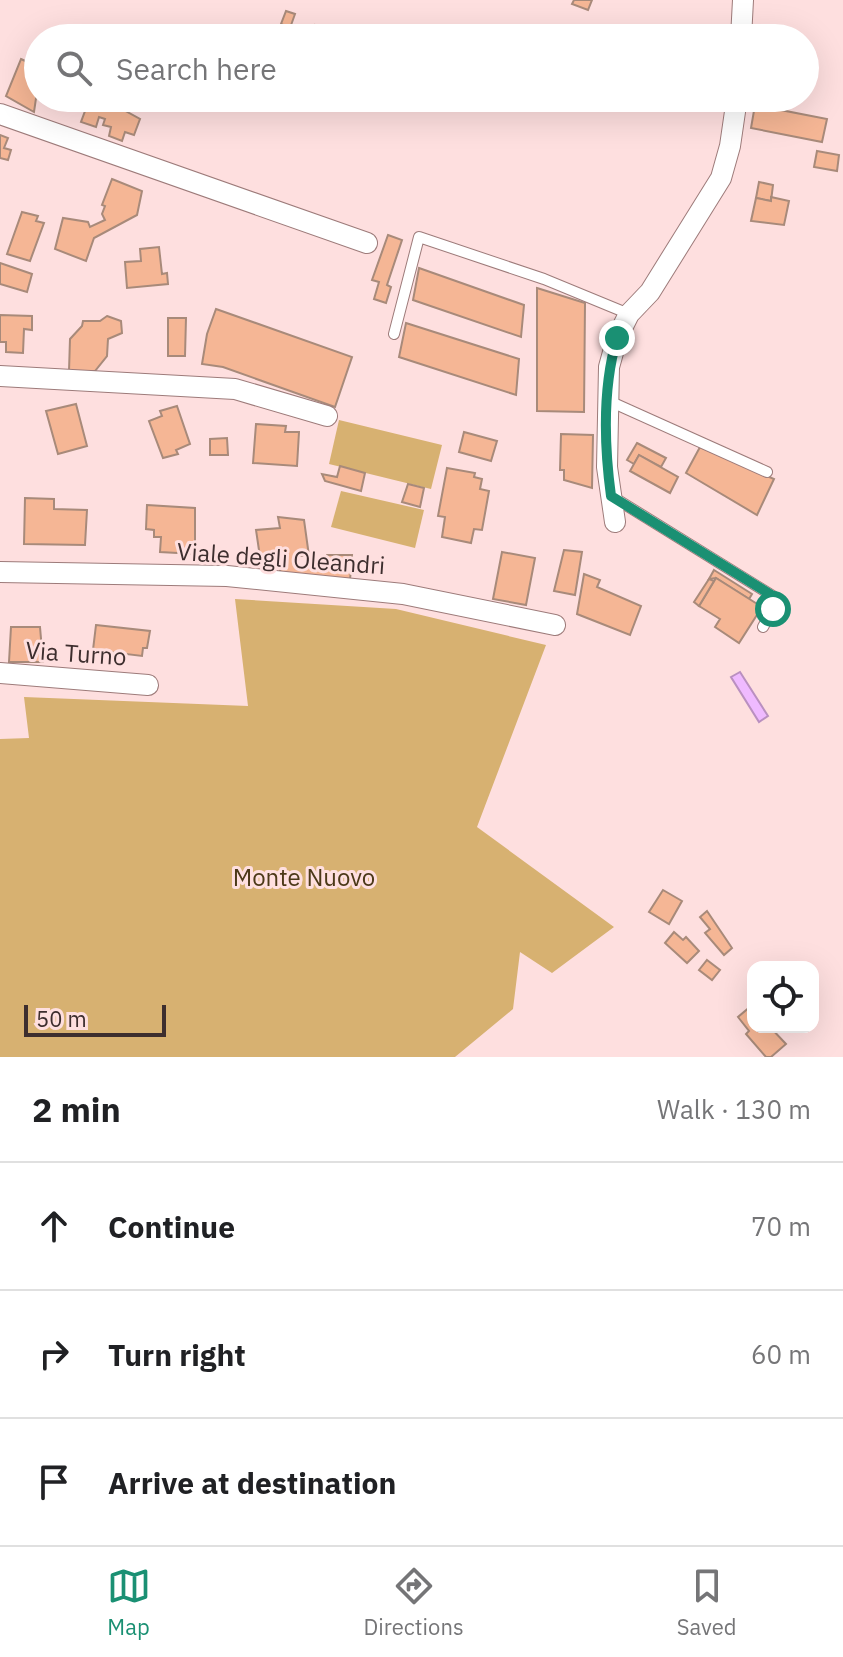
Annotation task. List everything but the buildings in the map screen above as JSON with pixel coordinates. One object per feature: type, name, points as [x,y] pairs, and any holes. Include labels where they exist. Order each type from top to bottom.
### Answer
[{"type":"street","points":[[742,24],[743,0]]},
{"type":"street","points":[[615,522],[607,401],[609,367],[617,338],[629,314],[650,292],[721,178],[734,112]]},
{"type":"street","points":[[0,114],[367,243]]},
{"type":"street","points":[[0,376],[235,389],[327,416]]},
{"type":"street","name":"Viale degli Oleandri","points":[[0,572],[227,576],[403,594],[555,625]]},
{"type":"street","name":"Via Turno","points":[[0,673],[148,685]]},
{"type":"lane","points":[[394,334],[419,237],[544,279],[629,314]]},
{"type":"lane","points":[[607,401],[767,472]]},
{"type":"lane","points":[[611,496],[773,596],[773,609],[763,627]]},
{"type":"green space","points":[[339,420],[442,445],[431,489],[329,464]]},
{"type":"green space","points":[[341,491],[424,510],[415,548],[331,527]]},
{"type":"green space","name":"Monte Nuovo","points":[[235,599],[396,609],[546,645],[477,827],[614,927],[552,973],[520,952],[513,1009],[455,1057],[0,1057],[0,739],[29,738],[24,697],[248,706]]},
{"type":"shaded area","points":[[740,672],[768,716],[759,722],[731,677]]},
{"type":"route","points":[[617,338],[609,367],[606,409],[611,496],[773,596],[773,609]]}]
